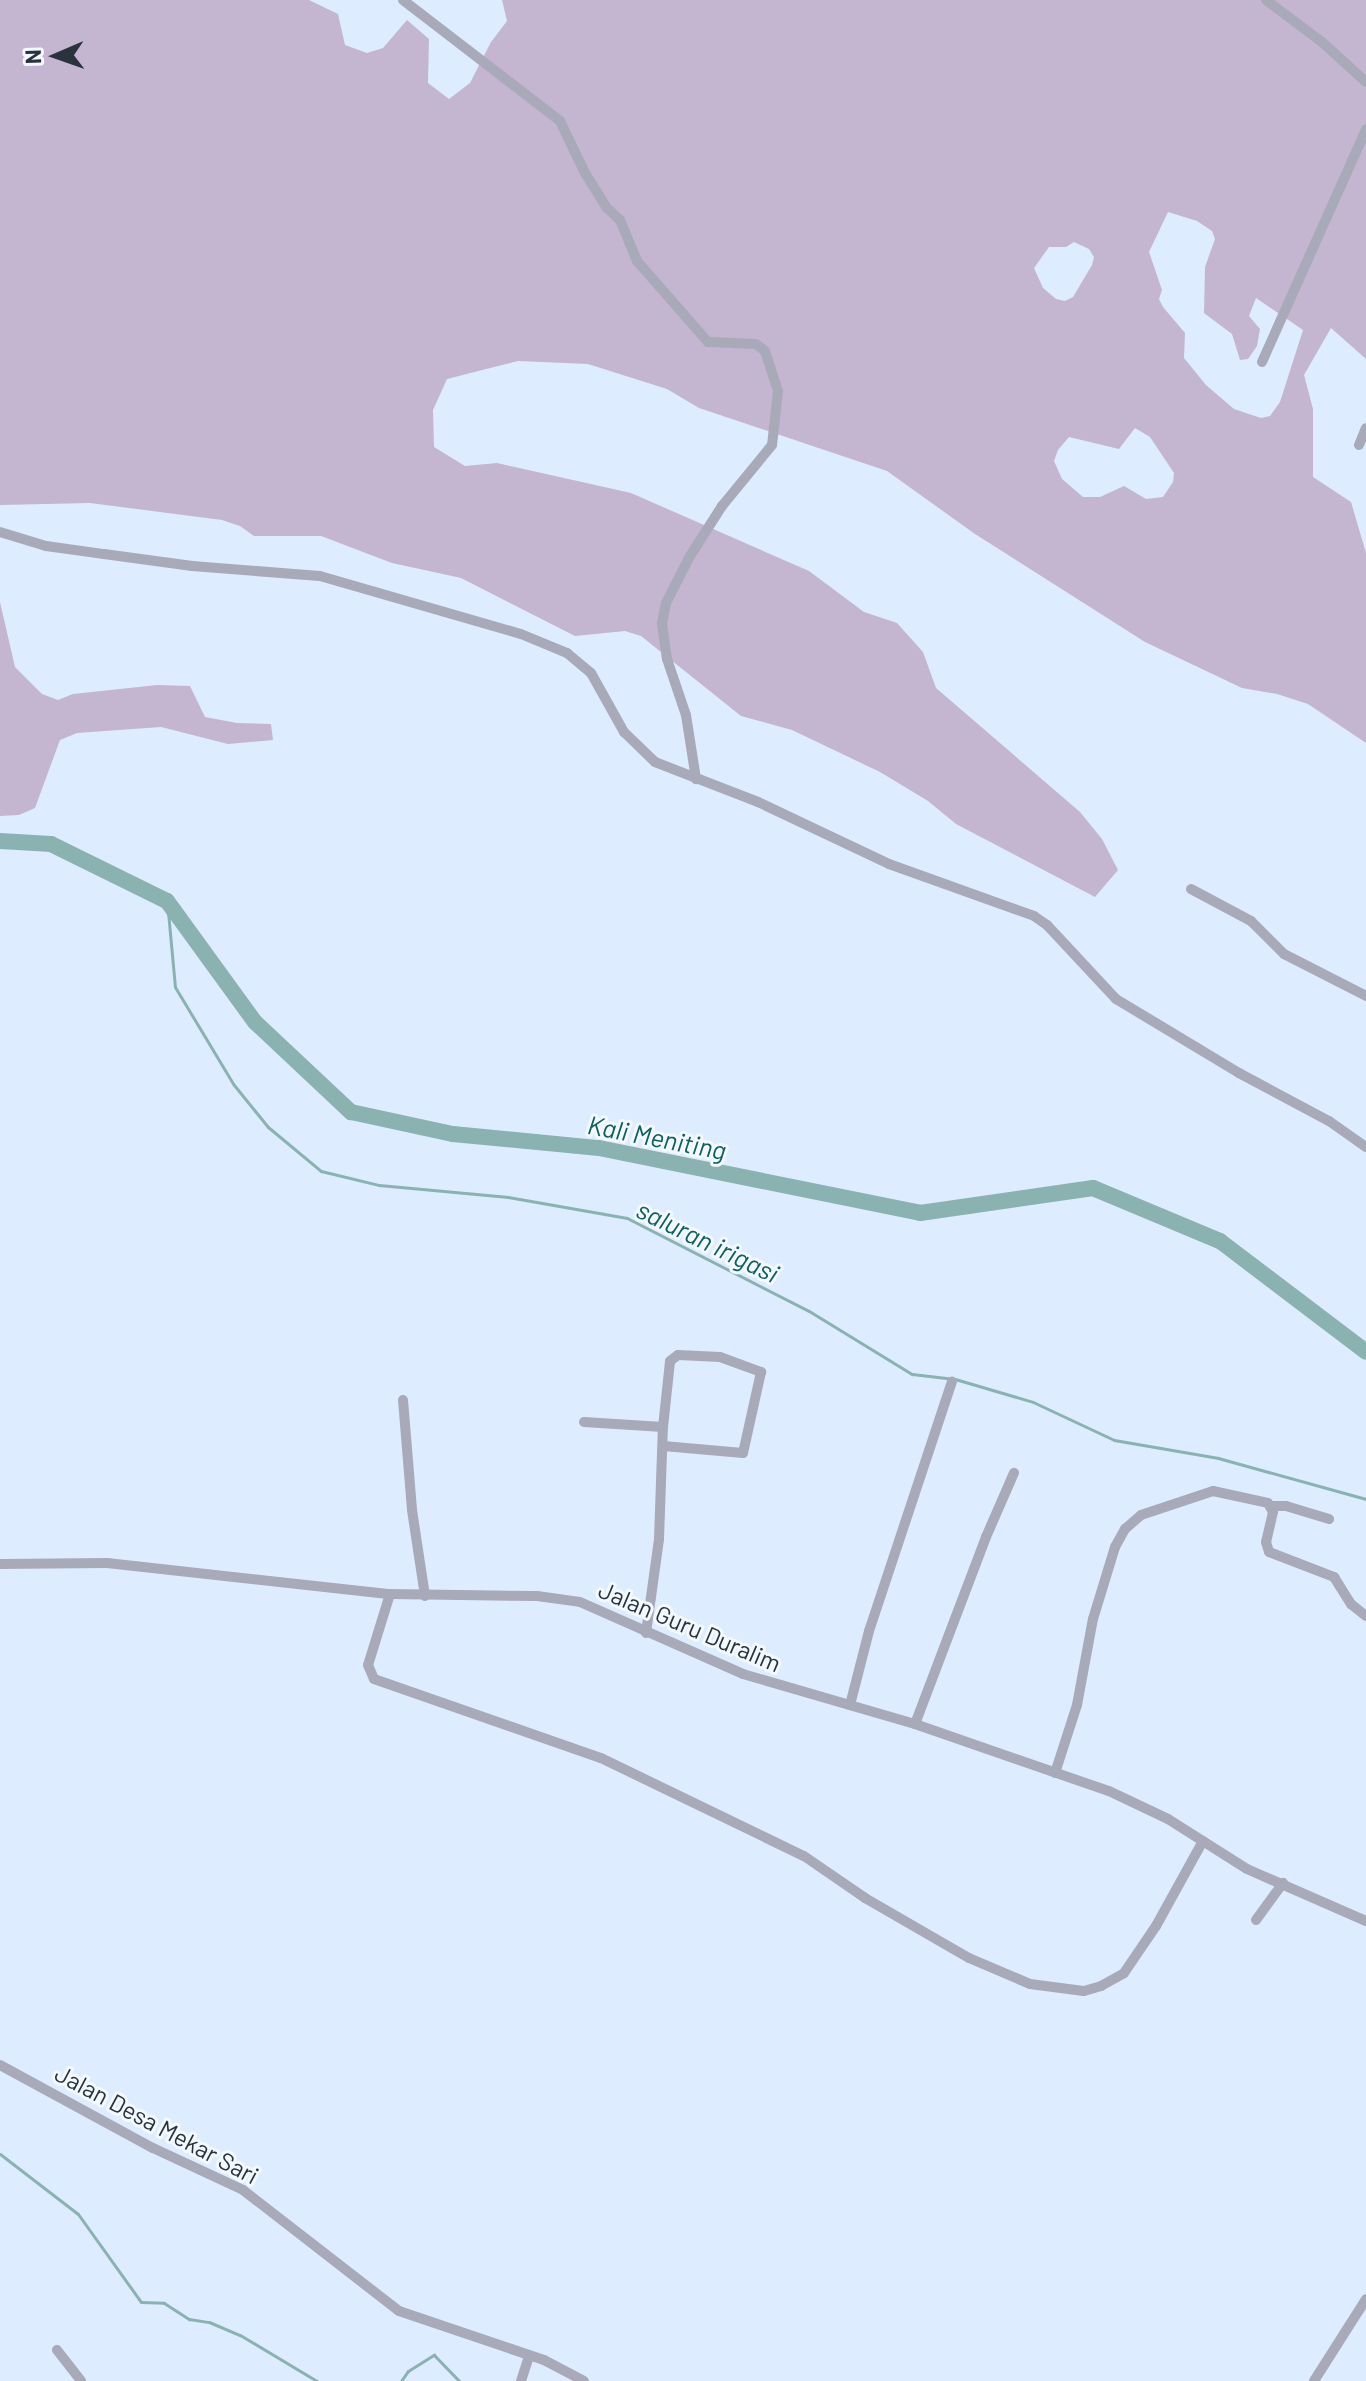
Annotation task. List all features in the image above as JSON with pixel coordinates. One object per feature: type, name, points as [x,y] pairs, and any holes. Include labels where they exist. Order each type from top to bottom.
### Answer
[{"type":"street","points":[[403,0],[560,121],[592,184],[610,212],[620,220],[637,261],[708,342],[756,344],[765,351],[778,391],[772,445],[722,506],[690,556],[666,603],[662,624],[667,659],[686,715],[696,779]]},
{"type":"street","points":[[1266,0],[1322,42],[1366,82]]},
{"type":"street","points":[[1262,362],[1366,129]]},
{"type":"street","points":[[1359,445],[1366,428]]},
{"type":"street","points":[[0,532],[46,546],[117,556],[320,576],[521,634],[580,662],[635,745],[655,762],[769,807],[889,864],[1034,916],[1062,940],[1116,999],[1239,1073],[1329,1121],[1366,1147]]},
{"type":"street","points":[[1191,889],[1251,921],[1284,954],[1366,996]]},
{"type":"street","points":[[646,1633],[657,1559],[663,1427],[670,1363],[675,1356],[730,1358],[761,1372],[743,1453],[663,1446]]},
{"type":"street","points":[[850,1705],[869,1631],[952,1381]]},
{"type":"street","points":[[403,1400],[412,1510],[425,1596]]},
{"type":"street","points":[[584,1422],[663,1427]]},
{"type":"street","points":[[915,1724],[986,1537],[1014,1473]]},
{"type":"street","points":[[1055,1773],[1080,1692],[1098,1603],[1115,1547],[1125,1529],[1147,1512],[1213,1491],[1272,1506],[1286,1506],[1329,1519]]},
{"type":"street","points":[[1272,1506],[1266,1540],[1268,1550],[1334,1577],[1351,1604],[1366,1616]]},
{"type":"street","name":"Jalan Guru Duralim","points":[[0,1564],[107,1563],[390,1594],[563,1599],[595,1607],[646,1633],[743,1674],[915,1724],[1156,1812],[1247,1869],[1366,1921]]},
{"type":"street","points":[[390,1594],[368,1665],[374,1679],[601,1758],[804,1856],[865,1898],[969,1958],[1030,1984],[1084,1991],[1101,1986],[1124,1973],[1156,1926],[1203,1841]]},
{"type":"street","points":[[1256,1920],[1283,1883]]},
{"type":"street","name":"Jalan Desa Mekar Sari","points":[[0,2065],[153,2148],[243,2190],[399,2311],[529,2356],[584,2381]]},
{"type":"street","points":[[1314,2381],[1366,2299]]},
{"type":"street","points":[[57,2350],[81,2381]]},
{"type":"street","points":[[521,2381],[529,2356]]},
{"type":"shaded area","points":[[0,0],[309,0],[338,14],[345,45],[367,53],[383,48],[407,20],[429,39],[428,83],[449,99],[470,83],[491,42],[507,21],[502,0],[1366,0],[1366,359],[1331,328],[1304,375],[1313,409],[1313,477],[1351,502],[1366,553],[1366,743],[1308,704],[1277,694],[1242,688],[1145,642],[975,534],[887,471],[699,408],[667,389],[588,364],[518,361],[447,379],[433,410],[434,447],[465,466],[497,463],[631,493],[809,571],[864,612],[897,623],[923,652],[936,688],[1080,812],[1102,839],[1118,870],[1095,897],[956,824],[928,801],[880,772],[792,730],[741,716],[641,636],[625,631],[575,636],[461,578],[392,563],[321,536],[254,536],[240,526],[222,520],[90,503],[0,505]],"holes":[[[1168,212],[1197,221],[1212,231],[1215,239],[1205,267],[1204,313],[1232,334],[1240,360],[1248,359],[1257,346],[1260,329],[1249,316],[1256,298],[1303,330],[1280,402],[1270,416],[1261,418],[1234,409],[1206,385],[1184,358],[1185,333],[1159,299],[1162,290],[1149,252]],[[1074,242],[1089,249],[1094,257],[1092,265],[1073,297],[1065,301],[1056,299],[1043,288],[1034,268],[1049,247],[1066,247]],[[1135,428],[1150,437],[1174,473],[1173,482],[1163,497],[1146,499],[1124,486],[1100,497],[1083,497],[1062,479],[1054,461],[1058,450],[1069,437],[1119,449]]]},
{"type":"shaded area","points":[[0,602],[15,667],[42,694],[58,700],[73,694],[157,685],[190,686],[205,717],[237,723],[271,724],[273,740],[228,744],[161,727],[77,733],[60,740],[35,808],[19,815],[0,816]]},
{"type":"waterway","name":"Kali Meniting","points":[[0,841],[51,844],[167,901],[255,1022],[351,1112],[453,1134],[599,1148],[920,1213],[1093,1188],[1220,1241],[1366,1352]]},
{"type":"waterway","name":"saluran irigasi","points":[[167,901],[175,987],[234,1085],[268,1127],[321,1171],[379,1185],[508,1197],[627,1218],[809,1311],[912,1374],[955,1379],[1033,1402],[1114,1440],[1218,1458],[1366,1499]]},
{"type":"waterway","name":"saluran irigasi","points":[[0,2154],[78,2214],[141,2302],[164,2303],[189,2319],[209,2322],[240,2335],[317,2381]]},
{"type":"waterway","name":"saluran irigasi","points":[[401,2381],[408,2371],[434,2355],[459,2381]]}]
